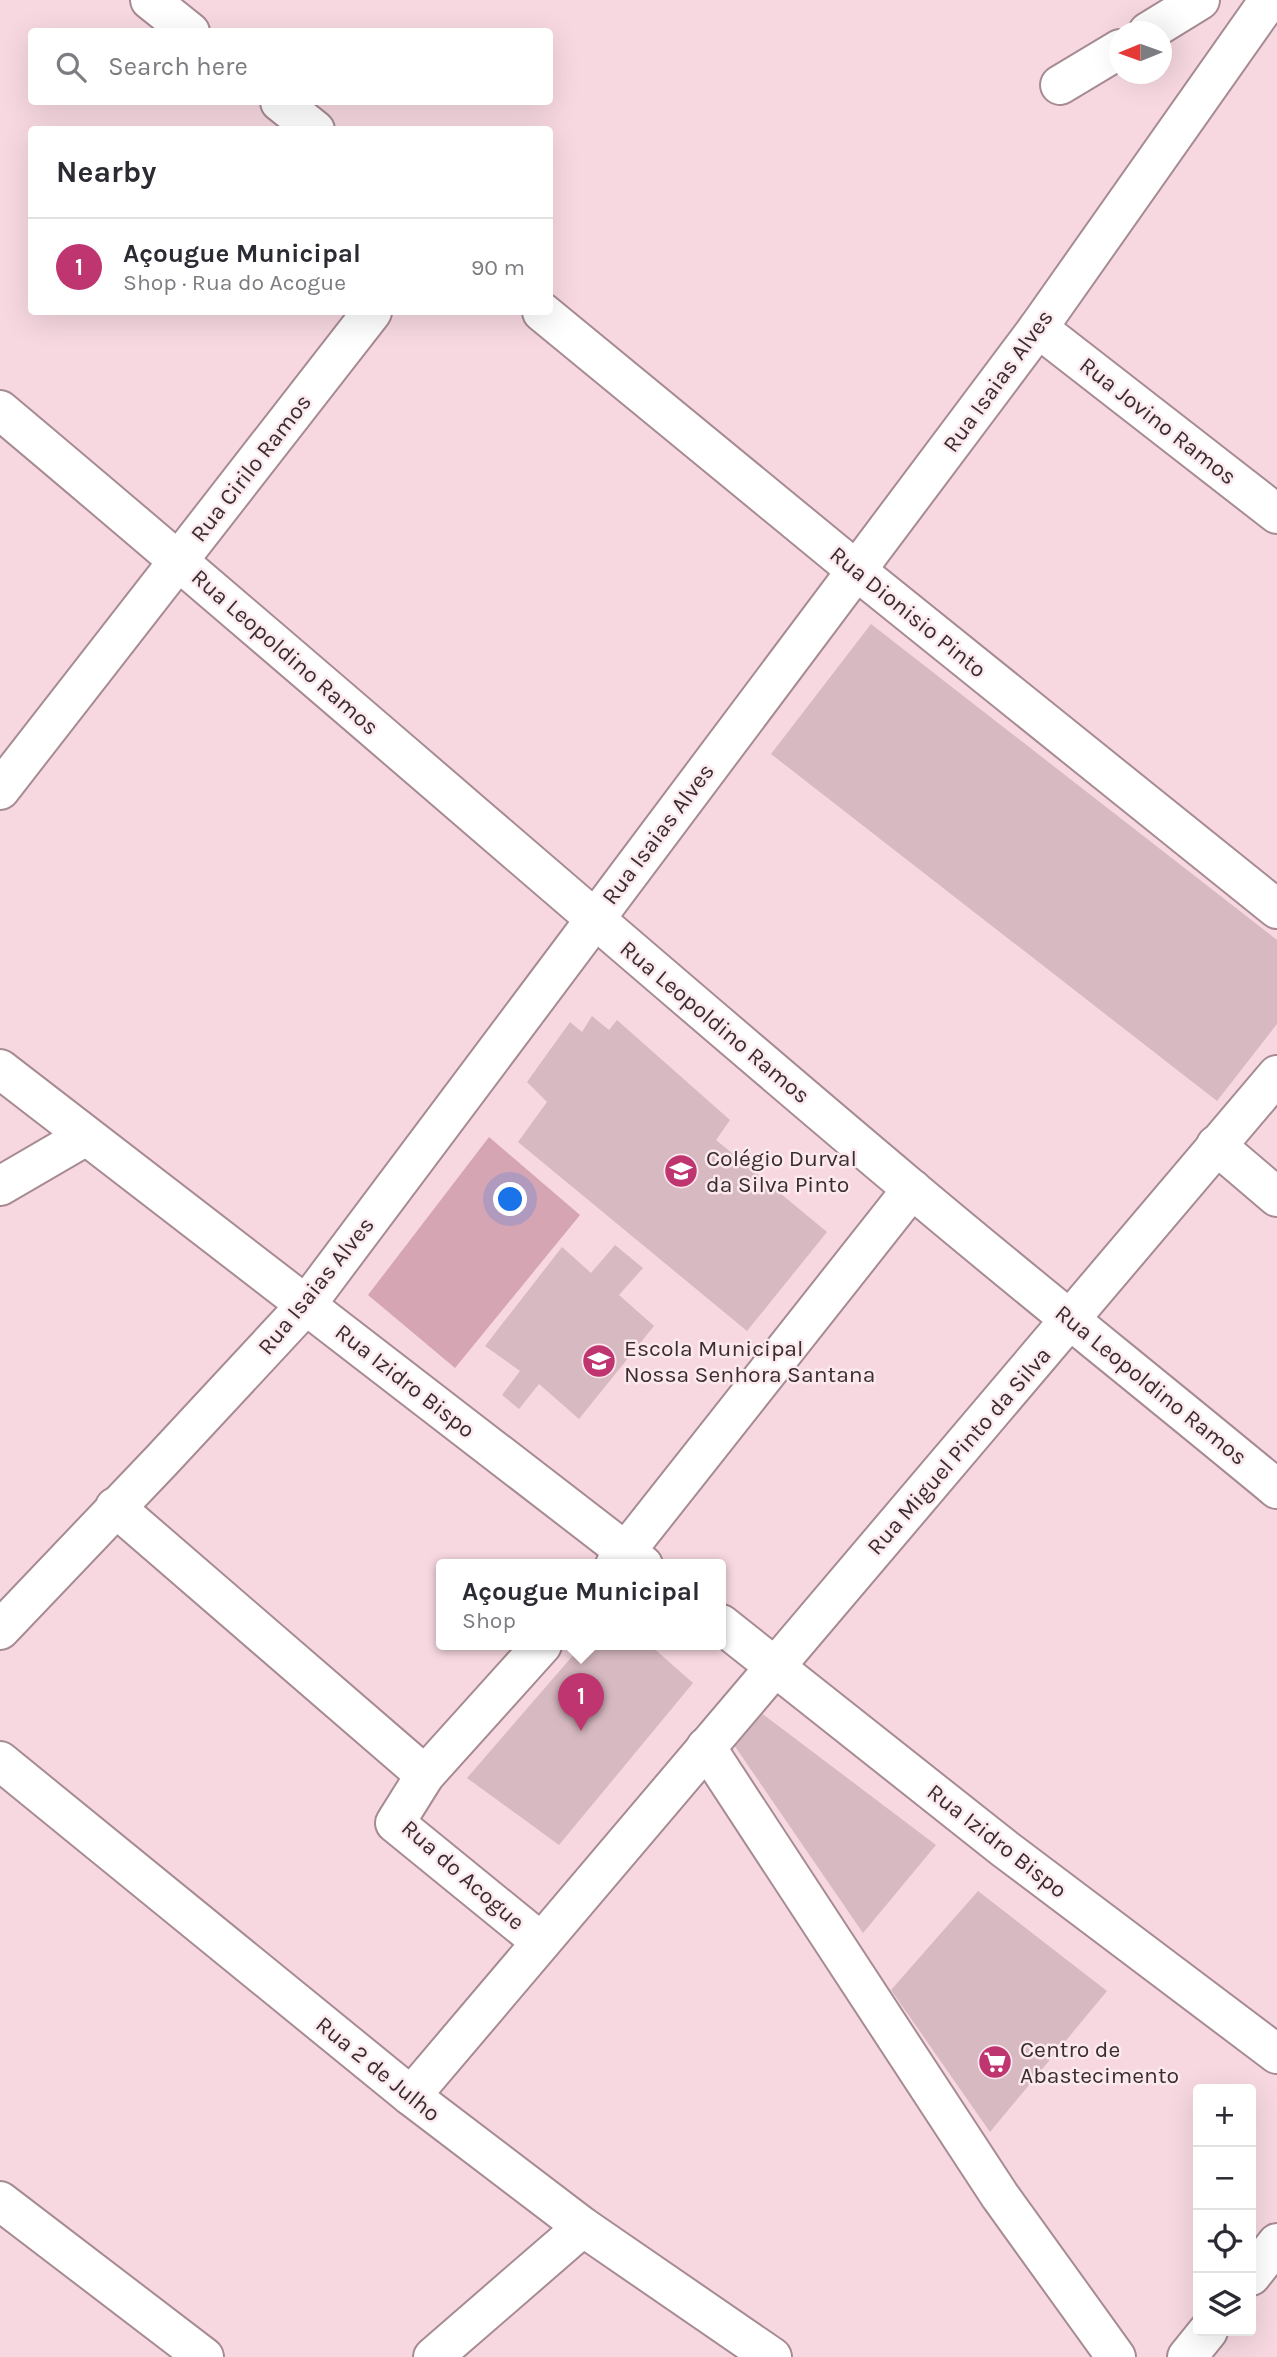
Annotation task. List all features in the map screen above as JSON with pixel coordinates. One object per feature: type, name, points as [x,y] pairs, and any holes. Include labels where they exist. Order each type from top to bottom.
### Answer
[{"type":"street","points":[[150,0],[185,28]]},
{"type":"street","points":[[1166,21],[1200,0]]},
{"type":"street","name":"Rua Isaias Alves","points":[[0,1630],[306,1305],[1038,328],[1269,0]]},
{"type":"street","points":[[1060,85],[1109,55]]},
{"type":"street","points":[[284,105],[310,126]]},
{"type":"street","name":"Rua Cirilo Ramos","points":[[0,790],[370,315]]},
{"type":"street","name":"Rua Dionisio Pinto","points":[[546,315],[857,572],[1277,909]]},
{"type":"street","name":"Rua Jovino Ramos","points":[[1038,328],[1277,514]]},
{"type":"street","name":"Rua Leopoldino Ramos","points":[[0,410],[912,1189],[1277,1489]]},
{"type":"street","name":"Rua Izidro Bispo","points":[[0,1069],[306,1305],[627,1559]]},
{"type":"street","name":"Rua Miguel Pinto da Silva","points":[[775,1666],[1277,1075]]},
{"type":"street","points":[[0,1186],[86,1136]]},
{"type":"street","points":[[1216,1145],[1277,1197]]},
{"type":"street","points":[[629,1559],[912,1189]]},
{"type":"street","points":[[116,1507],[425,1775]]},
{"type":"street","name":"Rua Izidro Bispo","points":[[726,1628],[1005,1849],[1277,2054]]},
{"type":"street","name":"Rua do Acogue","points":[[538,1650],[425,1775],[395,1823],[541,1942]]},
{"type":"street","name":"Rua do Acogue","points":[[411,2096],[775,1666]]},
{"type":"street","points":[[706,1747],[1000,2196],[1116,2357]]},
{"type":"street","name":"Rua 2 de Julho","points":[[0,1761],[411,2096],[583,2227],[772,2357]]},
{"type":"street","points":[[0,2201],[204,2357]]},
{"type":"street","points":[[433,2357],[583,2227]]},
{"type":"street","points":[[1253,2273],[1277,2243]]},
{"type":"street","points":[[1187,2357],[1204,2336]]},
{"type":"shaded area","points":[[489,1137],[580,1215],[455,1368],[368,1295]]},
{"type":"building","points":[[871,624],[1277,940],[1277,1024],[1217,1101],[771,754]]},
{"type":"building","name":"Colégio Durval da Silva Pinto","points":[[592,1016],[609,1030],[617,1020],[730,1120],[716,1140],[827,1232],[747,1331],[518,1142],[547,1102],[527,1082],[570,1022],[582,1032]]},
{"type":"building","points":[[615,1245],[643,1268],[619,1295],[654,1326],[579,1419],[539,1384],[519,1409],[502,1395],[520,1371],[485,1346],[562,1247],[591,1273]]},
{"type":"building","points":[[578,1650],[656,1650],[693,1683],[559,1845],[467,1778]]},
{"type":"building","points":[[756,1709],[936,1845],[863,1933],[732,1742]]},
{"type":"building","name":"Centro de Abastecimento","points":[[978,1891],[1107,1991],[990,2132],[891,1990]]},
{"type":"place","name":"Colégio Durval da Silva Pinto","points":[[681,1171]]},
{"type":"place","name":"Escola Municipal Nossa Senhora Santana","points":[[599,1361]]},
{"type":"place","name":"Açougue Municipal","points":[[581,1731]]},
{"type":"place","name":"Centro de Abastecimento","points":[[995,2062]]}]
